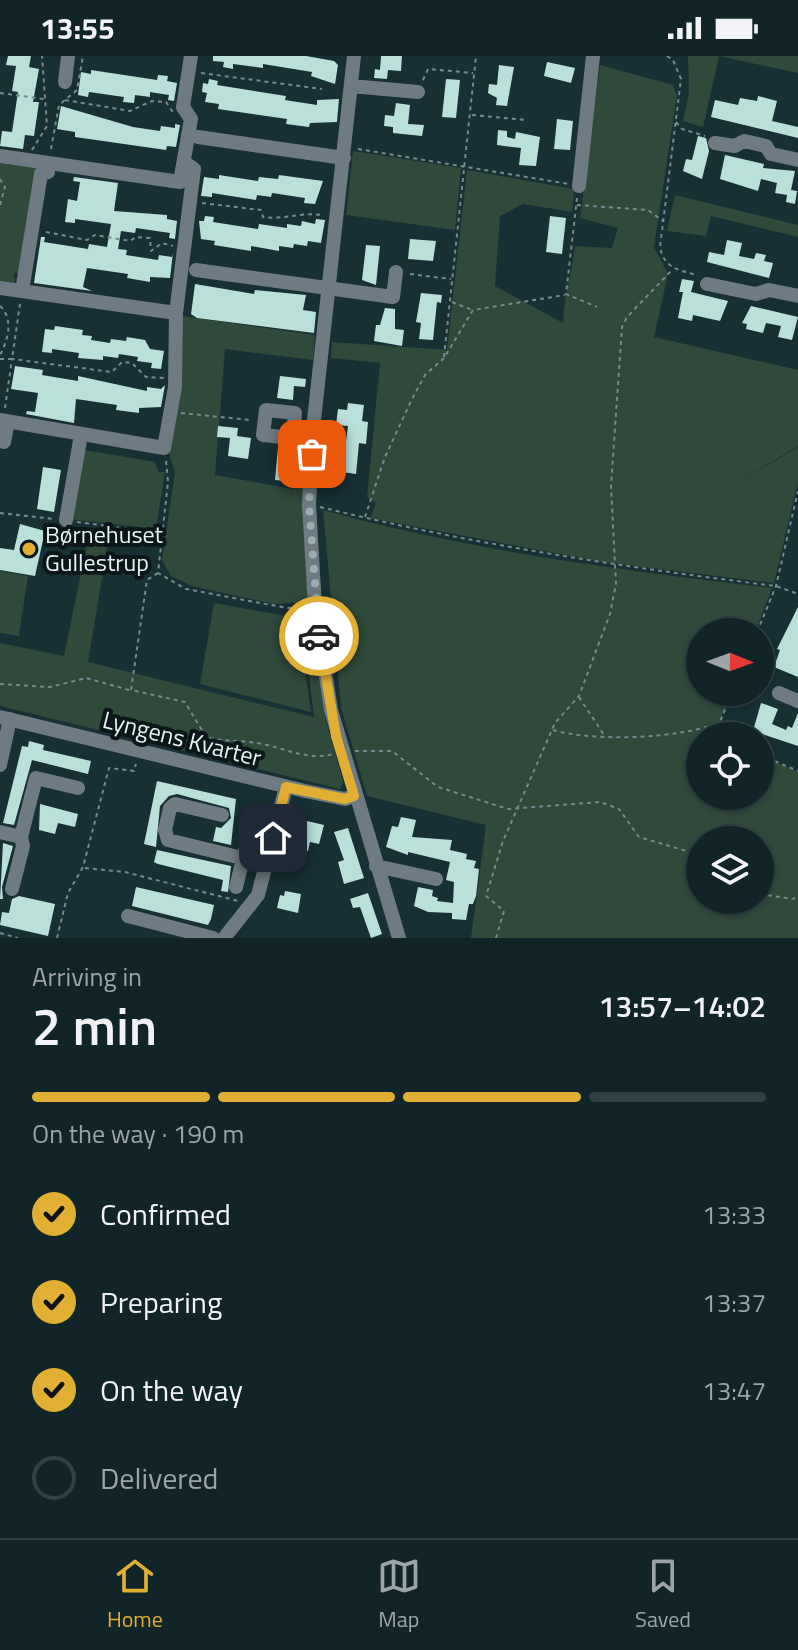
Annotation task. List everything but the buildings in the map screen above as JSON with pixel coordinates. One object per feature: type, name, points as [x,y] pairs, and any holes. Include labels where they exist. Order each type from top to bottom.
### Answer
[{"type":"street","points":[[65,82],[68,56]]},
{"type":"street","points":[[354,56],[313,429],[309,504],[315,607],[323,671],[341,751],[399,938]]},
{"type":"street","points":[[579,186],[593,56]]},
{"type":"street","points":[[0,156],[180,182],[191,119],[183,107],[190,59]]},
{"type":"street","points":[[351,86],[418,92]]},
{"type":"street","points":[[198,137],[344,153]]},
{"type":"street","points":[[715,143],[735,146],[744,141],[766,146],[771,154],[798,160]]},
{"type":"street","points":[[0,441],[4,442],[4,421],[164,448],[172,412],[176,313],[187,249],[194,169],[184,162]]},
{"type":"street","points":[[22,291],[41,174],[48,172],[48,164]]},
{"type":"street","points":[[196,270],[393,297],[396,272]]},
{"type":"street","points":[[707,284],[756,294],[769,290],[798,296]]},
{"type":"street","points":[[0,288],[176,313]]},
{"type":"street","points":[[265,422],[263,435],[292,438],[294,426],[313,429]]},
{"type":"street","points":[[66,520],[81,435]]},
{"type":"street","points":[[779,693],[798,701]]},
{"type":"street","points":[[0,765],[5,718]]},
{"type":"street","name":"Lyngens Kvarter","points":[[5,718],[286,787],[345,799],[354,796]]},
{"type":"street","points":[[12,889],[36,778],[78,788]]},
{"type":"street","points":[[224,938],[251,907],[286,787]]},
{"type":"street","points":[[222,815],[175,804],[170,808],[165,830],[168,840],[266,864]]},
{"type":"street","points":[[236,887],[255,811]]},
{"type":"street","points":[[0,832],[21,837]]},
{"type":"street","points":[[376,866],[436,879]]},
{"type":"street","points":[[128,916],[213,938]]},
{"type":"path","points":[[29,161],[47,126],[42,56]]},
{"type":"path","points":[[48,164],[59,105],[77,90],[83,56]]},
{"type":"path","points":[[444,358],[476,56]]},
{"type":"path","points":[[667,56],[673,60],[681,79],[663,222],[662,257],[673,269],[707,277],[707,284]]},
{"type":"path","points":[[190,59],[198,73],[322,89]]},
{"type":"path","points":[[418,92],[428,69],[474,74]]},
{"type":"path","points":[[0,93],[45,99]]},
{"type":"path","points":[[65,100],[130,111],[152,101],[166,102],[171,115],[187,112]]},
{"type":"path","points":[[470,115],[526,120]]},
{"type":"path","points":[[676,121],[682,129],[711,137],[715,143]]},
{"type":"path","points":[[344,153],[464,166],[579,186],[566,294]]},
{"type":"path","points":[[0,179],[5,187],[0,205]]},
{"type":"path","points":[[190,197],[204,204],[261,210],[263,217],[279,220],[297,212],[322,215]]},
{"type":"path","points":[[576,205],[648,210],[663,222]]},
{"type":"path","points":[[33,230],[87,240],[95,235],[130,241],[136,237],[150,238],[151,251],[162,243],[187,249]]},
{"type":"path","points":[[496,938],[504,911],[486,896],[493,864],[552,730],[579,696],[610,614],[615,566],[611,486],[622,327],[627,317],[673,269]]},
{"type":"path","points":[[396,272],[452,280]]},
{"type":"path","points":[[4,421],[22,291]]},
{"type":"path","points":[[450,301],[473,310],[566,294],[597,307]]},
{"type":"path","points":[[0,306],[5,310],[9,325],[0,357],[112,372],[122,362],[132,363],[146,377],[161,380],[175,370]]},
{"type":"path","points":[[364,518],[385,457],[411,401],[425,375],[444,358],[473,310]]},
{"type":"path","points":[[172,412],[265,422]]},
{"type":"path","points":[[158,573],[168,482],[164,448]]},
{"type":"path","points":[[763,618],[776,586],[798,491]]},
{"type":"path","points":[[309,504],[468,541],[615,566],[776,586],[798,594]]},
{"type":"path","points":[[0,513],[163,533]]},
{"type":"path","points":[[158,573],[186,589],[287,608],[315,607]]},
{"type":"path","points":[[131,690],[147,580],[158,573]]},
{"type":"path","points":[[0,684],[50,687],[86,678],[185,702],[206,737],[223,742],[260,743],[284,753],[329,756],[341,751],[392,751],[438,787],[508,809],[600,802],[619,809],[639,837],[686,851]]},
{"type":"path","points":[[579,696],[605,736]]},
{"type":"path","points":[[720,722],[726,706]]},
{"type":"path","points":[[552,730],[570,735],[605,736],[686,732]]},
{"type":"path","points":[[57,938],[68,893],[83,867],[109,768],[134,771],[140,751]]},
{"type":"path","points":[[774,761],[798,771]]},
{"type":"path","points":[[83,867],[125,872],[251,907]]},
{"type":"path","points":[[774,896],[793,899],[798,896]]},
{"type":"path","points":[[0,933],[18,938]]},
{"type":"green space","points":[[688,56],[719,56],[703,127],[683,121],[689,93]]},
{"type":"green space","points":[[719,56],[798,56],[798,73]]},
{"type":"green space","points":[[600,65],[673,85],[677,95],[654,247],[668,274],[654,337],[798,370],[798,446],[734,485],[798,447],[798,482],[774,583],[602,562],[370,518],[376,503],[367,497],[380,363],[331,358],[332,342],[447,350],[467,170],[574,189],[572,212],[523,204],[500,216],[495,286],[563,323],[575,246],[612,248],[618,228],[580,218]]},
{"type":"green space","points":[[353,151],[461,168],[455,230],[346,215]]},
{"type":"green space","points":[[0,161],[41,167],[23,274],[14,273],[15,284],[0,282]]},
{"type":"green space","points":[[675,195],[798,225],[798,237],[711,216],[706,236],[667,231]]},
{"type":"green space","points":[[182,316],[315,335],[313,360],[225,349],[215,475],[293,489],[295,478],[302,478],[310,602],[273,604],[192,586],[171,576],[162,560],[175,472],[167,448]]},
{"type":"green space","points":[[85,450],[155,462],[159,472],[165,472],[156,529],[69,519]]},
{"type":"green space","points":[[323,510],[490,548],[772,588],[760,618],[686,618],[686,706],[726,706],[720,722],[686,722],[686,810],[774,810],[774,761],[798,772],[798,938],[471,938],[486,825],[367,796],[341,708]]},
{"type":"green space","points":[[89,533],[109,536],[88,662],[314,717],[302,616],[309,616],[325,717],[343,781],[340,789],[0,706],[0,643],[64,656]]},
{"type":"green space","points":[[0,571],[28,576],[19,636],[0,633]]},
{"type":"green space","points":[[214,603],[298,618],[311,712],[200,684]]},
{"type":"way so far","points":[[312,454],[309,504],[319,636]]},
{"type":"place","name":"Børnehuset Gullestrup","points":[[29,549]]},
{"type":"route","points":[[273,838],[286,787],[345,799],[354,796],[336,736],[319,636]]}]
